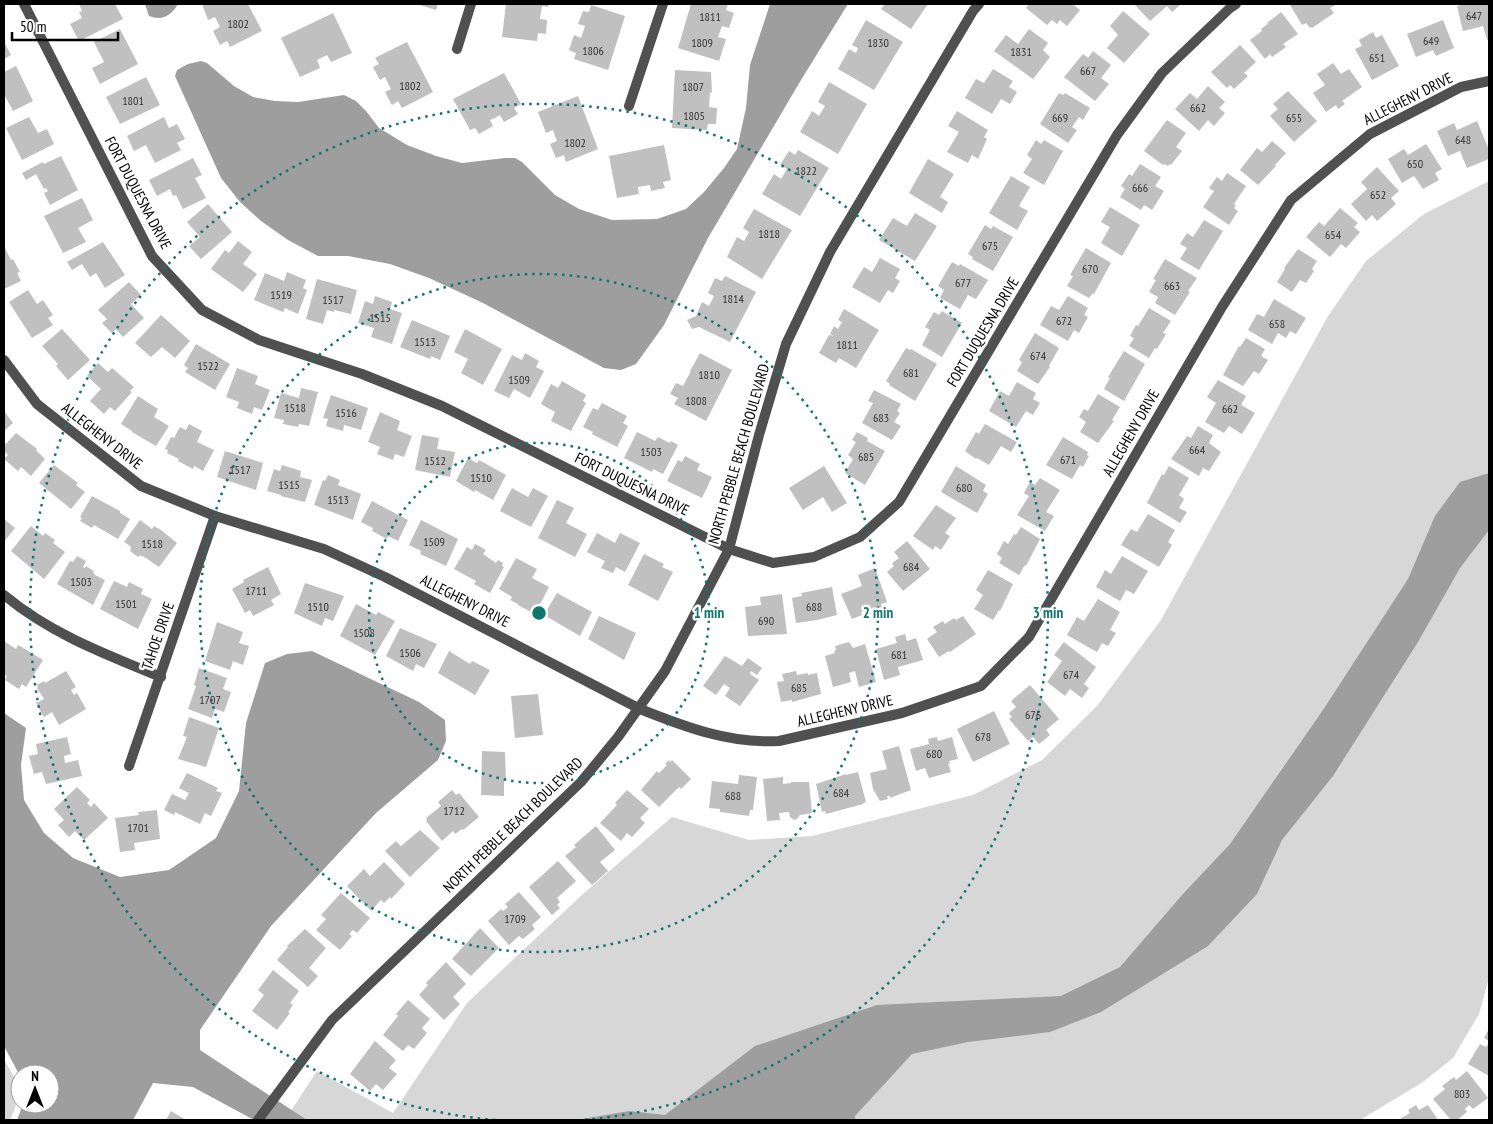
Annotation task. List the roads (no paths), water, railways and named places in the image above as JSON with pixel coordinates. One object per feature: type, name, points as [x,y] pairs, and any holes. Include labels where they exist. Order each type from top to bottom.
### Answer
[{"type":"street","name":"FORT DUQUESNA DRIVE","points":[[24,4],[152,256],[202,310],[259,340],[362,374],[442,406],[729,549],[773,563],[814,557],[860,537],[899,502],[1117,135],[1162,73],[1236,4]]},
{"type":"street","points":[[457,49],[471,4]]},
{"type":"street","points":[[629,106],[663,4]]},
{"type":"street","name":"NORTH PEBBLE BEACH BOULEVARD","points":[[258,1120],[332,1020],[581,782],[640,708],[665,671],[729,549],[759,435],[786,344],[830,252],[973,11],[979,4]]},
{"type":"street","name":"ALLEGHENY DRIVE","points":[[4,360],[37,404],[141,486],[215,516],[324,549],[385,577],[640,708],[694,730],[721,737],[760,742],[779,741],[902,713],[981,686],[1029,637],[1222,307],[1291,200],[1370,134],[1461,87],[1489,81]]},
{"type":"street","name":"TAHOE DRIVE","points":[[129,766],[215,516]]},
{"type":"street","points":[[4,595],[23,611],[89,648],[161,677]]}]
